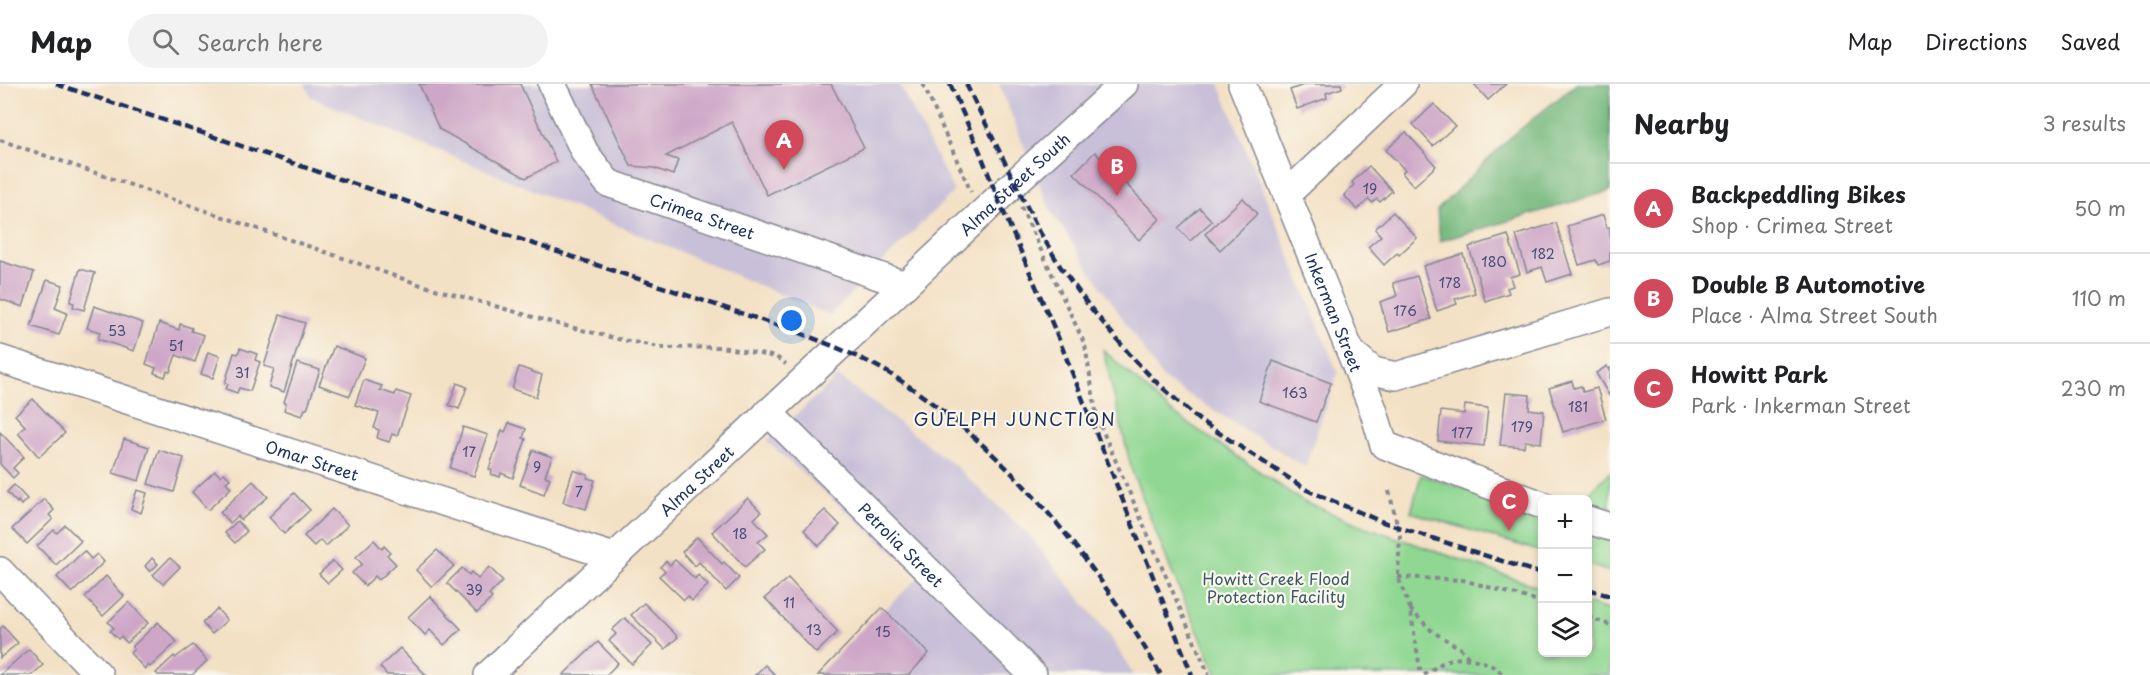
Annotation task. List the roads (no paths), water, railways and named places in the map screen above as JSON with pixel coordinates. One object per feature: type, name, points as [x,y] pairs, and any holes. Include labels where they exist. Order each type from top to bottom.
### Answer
[{"type":"street","name":"Crimea Street","points":[[552,84],[585,153],[608,183],[905,285]]},
{"type":"street","name":"Inkerman Street","points":[[1242,84],[1350,351],[1373,371],[1396,376],[1610,312]]},
{"type":"street","points":[[1288,193],[1403,84]]},
{"type":"street","name":"Alma Street South","points":[[905,285],[1111,89]]},
{"type":"street","name":"Alma Street","points":[[488,675],[905,285]]},
{"type":"street","points":[[1350,351],[1384,445],[1538,503]]},
{"type":"street","name":"Omar Street","points":[[4,365],[614,557]]},
{"type":"street","name":"Petrolia Street","points":[[768,412],[1033,675]]},
{"type":"street","points":[[1592,522],[1610,527]]},
{"type":"street","points":[[0,571],[99,675]]},
{"type":"railway","points":[[56,84],[794,331],[839,348],[882,369],[949,416],[1012,473],[1067,536],[1092,569],[1161,675]]},
{"type":"railway","points":[[950,84],[1058,337],[1192,675]]},
{"type":"railway","points":[[966,84],[1038,229],[1060,266],[1089,306],[1131,356],[1199,420],[1307,490],[1380,521],[1538,573]]},
{"type":"railway","points":[[1592,590],[1610,596]]},
{"type":"place","name":"Backpeddling Bikes","points":[[784,170]]},
{"type":"place","name":"Double B Automotive","points":[[1117,196]]},
{"type":"place","name":"Howitt Park","points":[[1509,531]]},
{"type":"district","name":"GUELPH JUNCTION","points":[[1015,418]]},
{"type":"park label","name":"Howitt Creek Flood Protection Facility","points":[[1276,587]]}]
